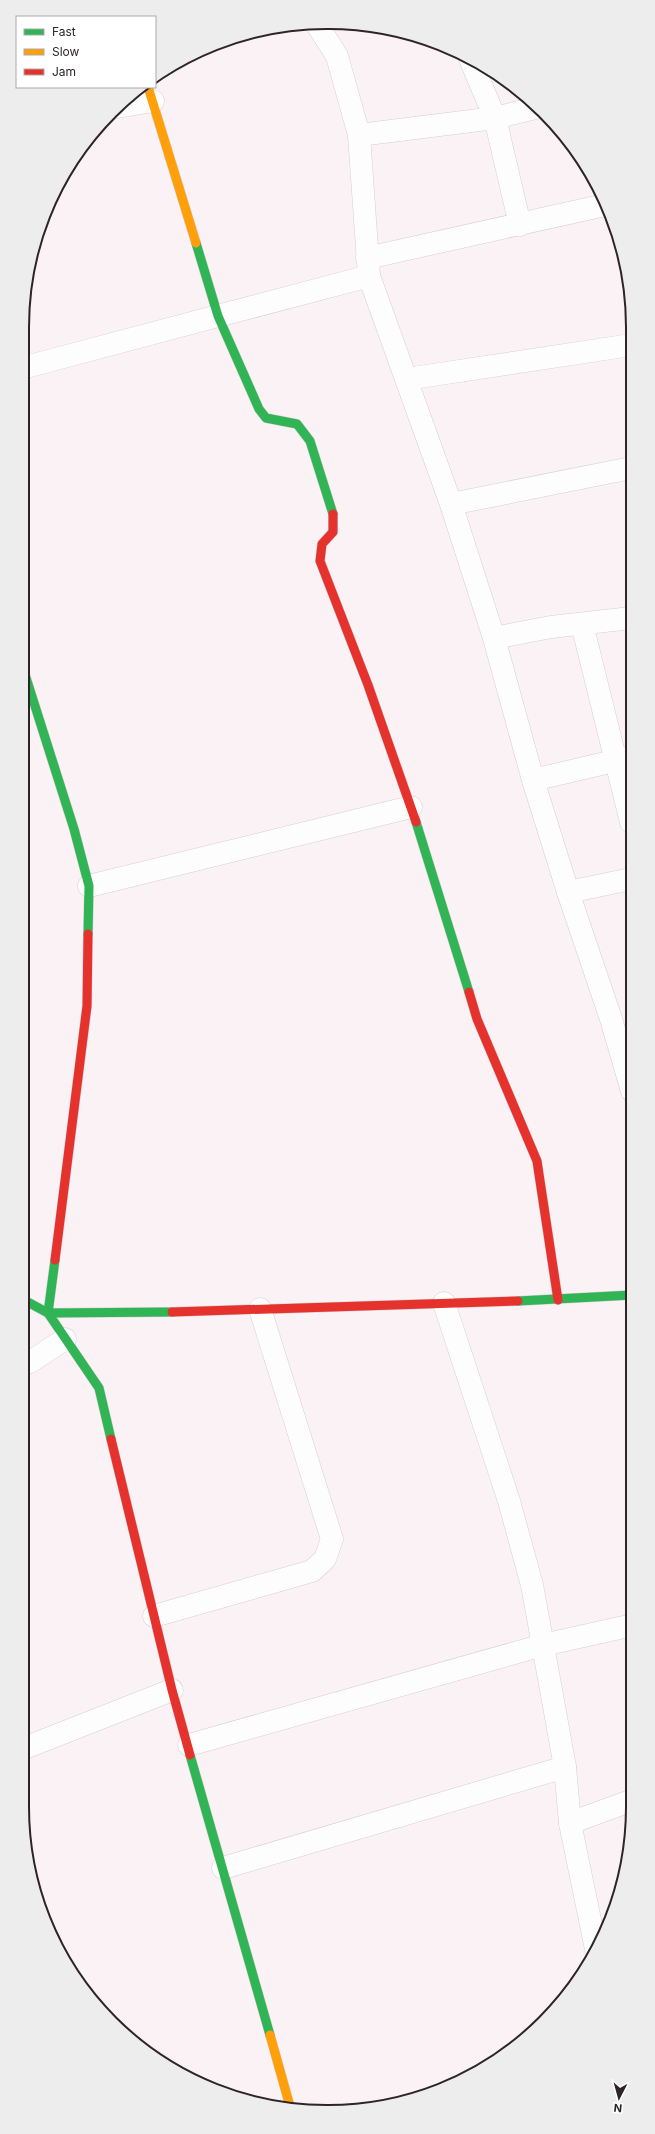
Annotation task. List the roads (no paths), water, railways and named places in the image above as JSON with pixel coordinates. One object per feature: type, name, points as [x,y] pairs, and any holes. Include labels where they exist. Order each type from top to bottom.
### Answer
[{"type":"street","points":[[320,29],[337,56],[358,134],[368,267],[451,504],[494,638],[533,780],[568,892],[611,1019],[626,1070]]},
{"type":"street","points":[[473,67],[495,118],[520,225]]},
{"type":"street","points":[[135,100],[150,94],[218,316],[259,409],[266,418],[296,424],[310,441],[334,516],[333,532],[322,544],[320,561],[323,572],[368,685],[411,807],[477,1019],[537,1161],[558,1300]]},
{"type":"street","points":[[358,134],[495,118],[531,109]]},
{"type":"street","points":[[29,366],[218,316],[368,267],[520,225],[600,206]]},
{"type":"street","points":[[406,379],[626,346]]},
{"type":"street","points":[[451,504],[626,469]]},
{"type":"street","points":[[494,638],[551,627],[626,619]]},
{"type":"street","points":[[582,624],[624,759],[626,777]]},
{"type":"street","points":[[29,687],[74,829],[89,886],[87,1006],[48,1314]]},
{"type":"street","points":[[533,780],[624,759]]},
{"type":"street","points":[[89,886],[411,807]]},
{"type":"street","points":[[568,892],[626,880]]},
{"type":"street","points":[[48,1314],[558,1300],[626,1295]]},
{"type":"street","points":[[29,1303],[48,1314],[98,1388],[172,1690],[189,1745],[289,2102]]},
{"type":"street","points":[[444,1303],[509,1501],[532,1585],[565,1767],[570,1823],[594,1940]]},
{"type":"street","points":[[154,1616],[312,1571],[325,1559],[332,1539],[260,1309]]},
{"type":"street","points":[[29,1362],[65,1339]]},
{"type":"street","points":[[189,1745],[543,1645],[626,1627]]},
{"type":"street","points":[[29,1746],[172,1690]]},
{"type":"street","points":[[223,1868],[565,1767]]},
{"type":"street","points":[[570,1823],[626,1803]]}]
